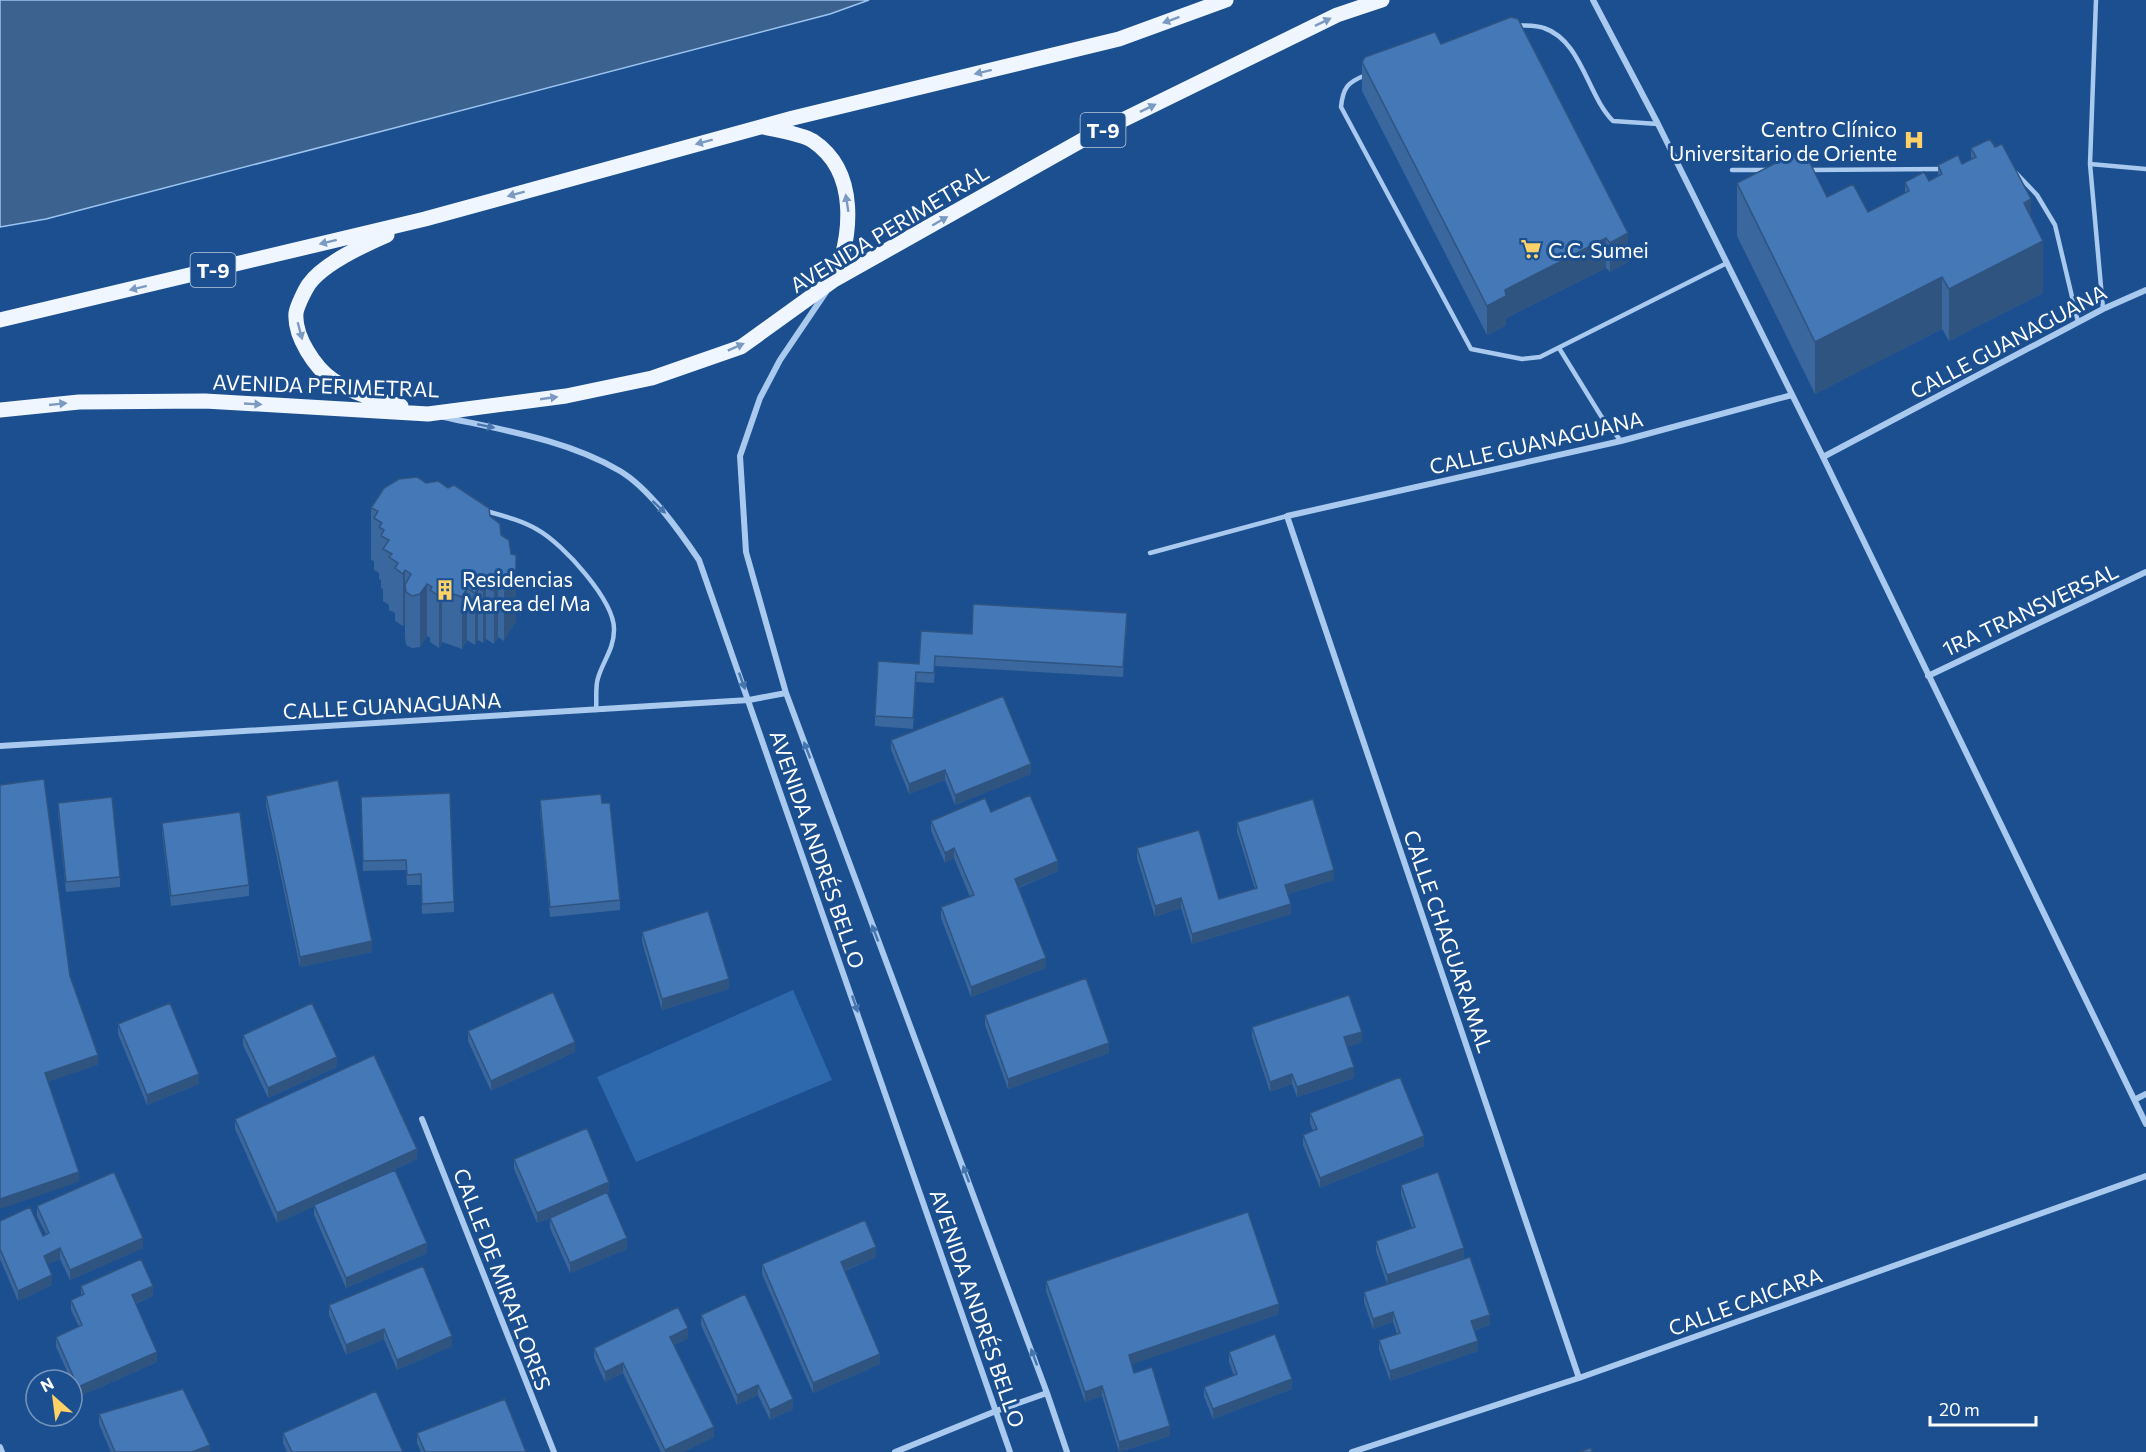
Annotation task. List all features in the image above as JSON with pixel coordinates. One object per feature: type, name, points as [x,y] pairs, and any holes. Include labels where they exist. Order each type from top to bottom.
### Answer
[{"type":"main road","name":"T-9","points":[[0,320],[425,219],[760,127],[1119,39],[1226,0]]},
{"type":"main road","name":"AVENIDA PERIMETRAL","points":[[0,410],[79,402],[205,401],[428,414],[566,396],[652,378],[741,347],[834,280],[1086,138],[1337,15],[1382,0]]},
{"type":"main road","name":"T-9","points":[[760,127],[811,140],[828,154],[837,170],[844,186],[849,217],[845,254],[834,280]]},
{"type":"main road","name":"T-9","points":[[425,219],[363,246],[323,272],[309,284],[296,313],[301,337],[314,360],[331,379],[359,394],[428,414]]},
{"type":"street","points":[[1593,0],[1658,124],[1725,264],[1823,457],[2136,1099],[2146,1124]]},
{"type":"street","name":"AVENIDA ANDRÉS BELLO","points":[[834,280],[780,360],[760,398],[740,456],[746,552],[786,693],[1047,1393],[1066,1452]]},
{"type":"street","name":"CALLE GUANAGUANA","points":[[1823,457],[2103,309],[2146,290]]},
{"type":"street","name":"CALLE GUANAGUANA","points":[[1287,516],[1621,441],[1792,395]]},
{"type":"street","name":"AVENIDA ANDRÉS BELLO","points":[[428,414],[523,434],[576,452],[621,472],[669,517],[699,560],[1010,1452]]},
{"type":"street","name":"CALLE CHAGUARAMAL","points":[[1287,516],[1579,1378]]},
{"type":"street","name":"1RA TRANSVERSAL","points":[[1928,676],[2146,572]]},
{"type":"street","name":"CALLE GUANAGUANA","points":[[0,746],[749,700],[786,693]]},
{"type":"street","points":[[2136,1099],[2146,1094]]},
{"type":"street","name":"CALLE DE MIRAFLORES","points":[[422,1119],[554,1452]]},
{"type":"street","name":"CALLE CAICARA","points":[[1352,1452],[1579,1378],[2146,1176]]},
{"type":"street","points":[[895,1452],[1047,1393]]},
{"type":"street","points":[[0,1447],[2,1452]]},
{"type":"lane","points":[[2096,0],[2090,164],[2103,309]]},
{"type":"lane","points":[[1513,24],[1544,28],[1564,41],[1602,110],[1613,121],[1658,124]]},
{"type":"lane","points":[[1372,73],[1349,81],[1342,92],[1341,107],[1471,349],[1522,358],[1540,357],[1725,264]]},
{"type":"lane","points":[[2090,164],[2146,169]]},
{"type":"lane","points":[[1803,170],[1946,169]]},
{"type":"lane","points":[[1732,170],[1779,170]]},
{"type":"lane","points":[[2005,172],[2016,173],[2037,195],[2055,225],[2078,322]]},
{"type":"lane","points":[[1559,348],[1601,416],[1621,441]]},
{"type":"lane","points":[[479,509],[537,529],[550,538],[569,555],[605,603],[614,620],[614,629],[611,649],[598,678],[596,710]]},
{"type":"lane","points":[[1150,553],[1287,516]]},
{"type":"shaded area","points":[[0,0],[869,0],[830,14],[46,219],[0,227]]},
{"type":"shaded area","points":[[793,990],[832,1080],[636,1162],[597,1077]]},
{"type":"building","points":[[1511,17],[1518,19],[1628,233],[1610,243],[1606,238],[1505,290],[1506,296],[1487,306],[1362,62],[1365,57],[1435,32],[1441,44]]},
{"type":"building","points":[[1990,139],[1995,147],[2002,144],[2031,199],[2024,203],[2043,241],[1949,289],[1942,277],[1815,342],[1737,183],[1803,149],[1827,197],[1853,184],[1868,212],[1909,191],[1905,182],[1924,172],[1929,181],[1942,174],[1938,165],[1958,155],[1962,164],[1976,157],[1971,148]]},
{"type":"building","points":[[417,477],[426,483],[438,481],[448,488],[454,485],[489,508],[490,516],[500,524],[501,535],[509,540],[511,554],[516,555],[516,569],[504,589],[498,585],[494,591],[486,587],[483,591],[478,588],[475,593],[467,588],[462,597],[442,590],[439,596],[430,590],[432,587],[427,584],[420,594],[412,596],[406,592],[405,585],[411,574],[405,570],[403,574],[395,568],[398,563],[389,557],[392,554],[383,549],[389,540],[381,536],[384,530],[379,527],[382,523],[374,518],[378,511],[371,508],[384,488],[399,479]]},
{"type":"building","points":[[973,604],[1127,613],[1123,667],[935,656],[934,673],[916,672],[913,718],[875,716],[878,661],[919,664],[921,631],[972,634]]},
{"type":"building","points":[[1003,696],[1031,764],[955,795],[945,770],[909,784],[891,740]]},
{"type":"building","points":[[44,779],[70,976],[98,1055],[45,1073],[79,1172],[0,1199],[0,785]]},
{"type":"building","points":[[338,780],[372,941],[300,957],[266,796]]},
{"type":"building","points":[[450,793],[454,902],[422,904],[421,874],[407,875],[406,860],[363,861],[361,797]]},
{"type":"building","points":[[601,794],[602,803],[610,803],[620,900],[550,907],[540,800]]},
{"type":"building","points":[[1030,795],[1058,861],[1015,879],[1046,958],[971,987],[941,907],[974,895],[954,848],[945,853],[931,821],[985,798],[991,812]]},
{"type":"building","points":[[112,797],[120,877],[66,882],[58,803]]},
{"type":"building","points":[[1313,799],[1334,870],[1285,885],[1291,904],[1192,934],[1181,898],[1155,906],[1137,848],[1199,830],[1219,899],[1257,888],[1237,822]]},
{"type":"building","points":[[240,812],[249,885],[171,896],[162,823]]},
{"type":"building","points":[[708,911],[729,979],[662,999],[642,932]]},
{"type":"building","points":[[1086,978],[1109,1043],[1008,1079],[985,1015]]},
{"type":"building","points":[[553,992],[575,1042],[491,1081],[468,1031]]},
{"type":"building","points":[[1349,995],[1362,1032],[1344,1037],[1354,1067],[1297,1087],[1292,1074],[1270,1082],[1252,1027]]},
{"type":"building","points":[[170,1003],[199,1074],[147,1095],[118,1024]]},
{"type":"building","points":[[312,1003],[337,1057],[268,1088],[243,1035]]},
{"type":"building","points":[[374,1055],[417,1149],[277,1213],[235,1119]]},
{"type":"building","points":[[1400,1077],[1424,1136],[1320,1178],[1303,1135],[1317,1129],[1310,1113]]},
{"type":"building","points":[[587,1128],[609,1182],[537,1213],[514,1159]]},
{"type":"building","points":[[395,1170],[427,1243],[346,1278],[314,1205]]},
{"type":"building","points":[[114,1172],[143,1238],[70,1270],[60,1248],[44,1256],[52,1275],[18,1291],[0,1249],[0,1221],[30,1207],[43,1236],[49,1233],[37,1206]]},
{"type":"building","points":[[1438,1172],[1464,1248],[1387,1275],[1376,1241],[1415,1227],[1401,1185]]},
{"type":"building","points":[[607,1192],[627,1238],[570,1263],[550,1218]]},
{"type":"building","points":[[1248,1212],[1279,1304],[1129,1355],[1134,1373],[1152,1367],[1170,1426],[1119,1442],[1102,1386],[1085,1392],[1046,1281]]},
{"type":"building","points":[[865,1220],[876,1247],[841,1262],[880,1354],[813,1383],[762,1264]]},
{"type":"building","points":[[1470,1257],[1490,1315],[1471,1321],[1478,1341],[1390,1371],[1379,1340],[1400,1333],[1393,1312],[1373,1319],[1364,1292]]},
{"type":"building","points":[[141,1259],[153,1286],[132,1295],[157,1352],[84,1384],[84,1368],[70,1368],[56,1337],[82,1325],[71,1300],[84,1294],[81,1286]]},
{"type":"building","points":[[423,1266],[452,1336],[397,1360],[384,1329],[346,1345],[329,1305]]},
{"type":"building","points":[[745,1294],[793,1399],[770,1410],[758,1385],[737,1395],[701,1315]]},
{"type":"building","points":[[678,1307],[688,1328],[670,1337],[714,1427],[665,1450],[623,1363],[605,1372],[594,1348]]},
{"type":"building","points":[[1275,1334],[1292,1379],[1213,1409],[1204,1387],[1237,1374],[1229,1352]]},
{"type":"building","points":[[183,1389],[210,1445],[192,1452],[115,1452],[99,1414]]},
{"type":"building","points":[[376,1391],[403,1452],[292,1452],[283,1433]]},
{"type":"building","points":[[505,1399],[526,1452],[425,1452],[417,1433]]},
{"type":"building","points":[[1591,1448],[1592,1452],[1578,1452]]},
{"type":"place","name":"Centro Clínico Universitario de Oriente","points":[[1914,140]]},
{"type":"place","name":"C.C. Sumei","points":[[1531,249]]},
{"type":"place","name":"Residencias Marea del Ma","points":[[445,590]]}]
